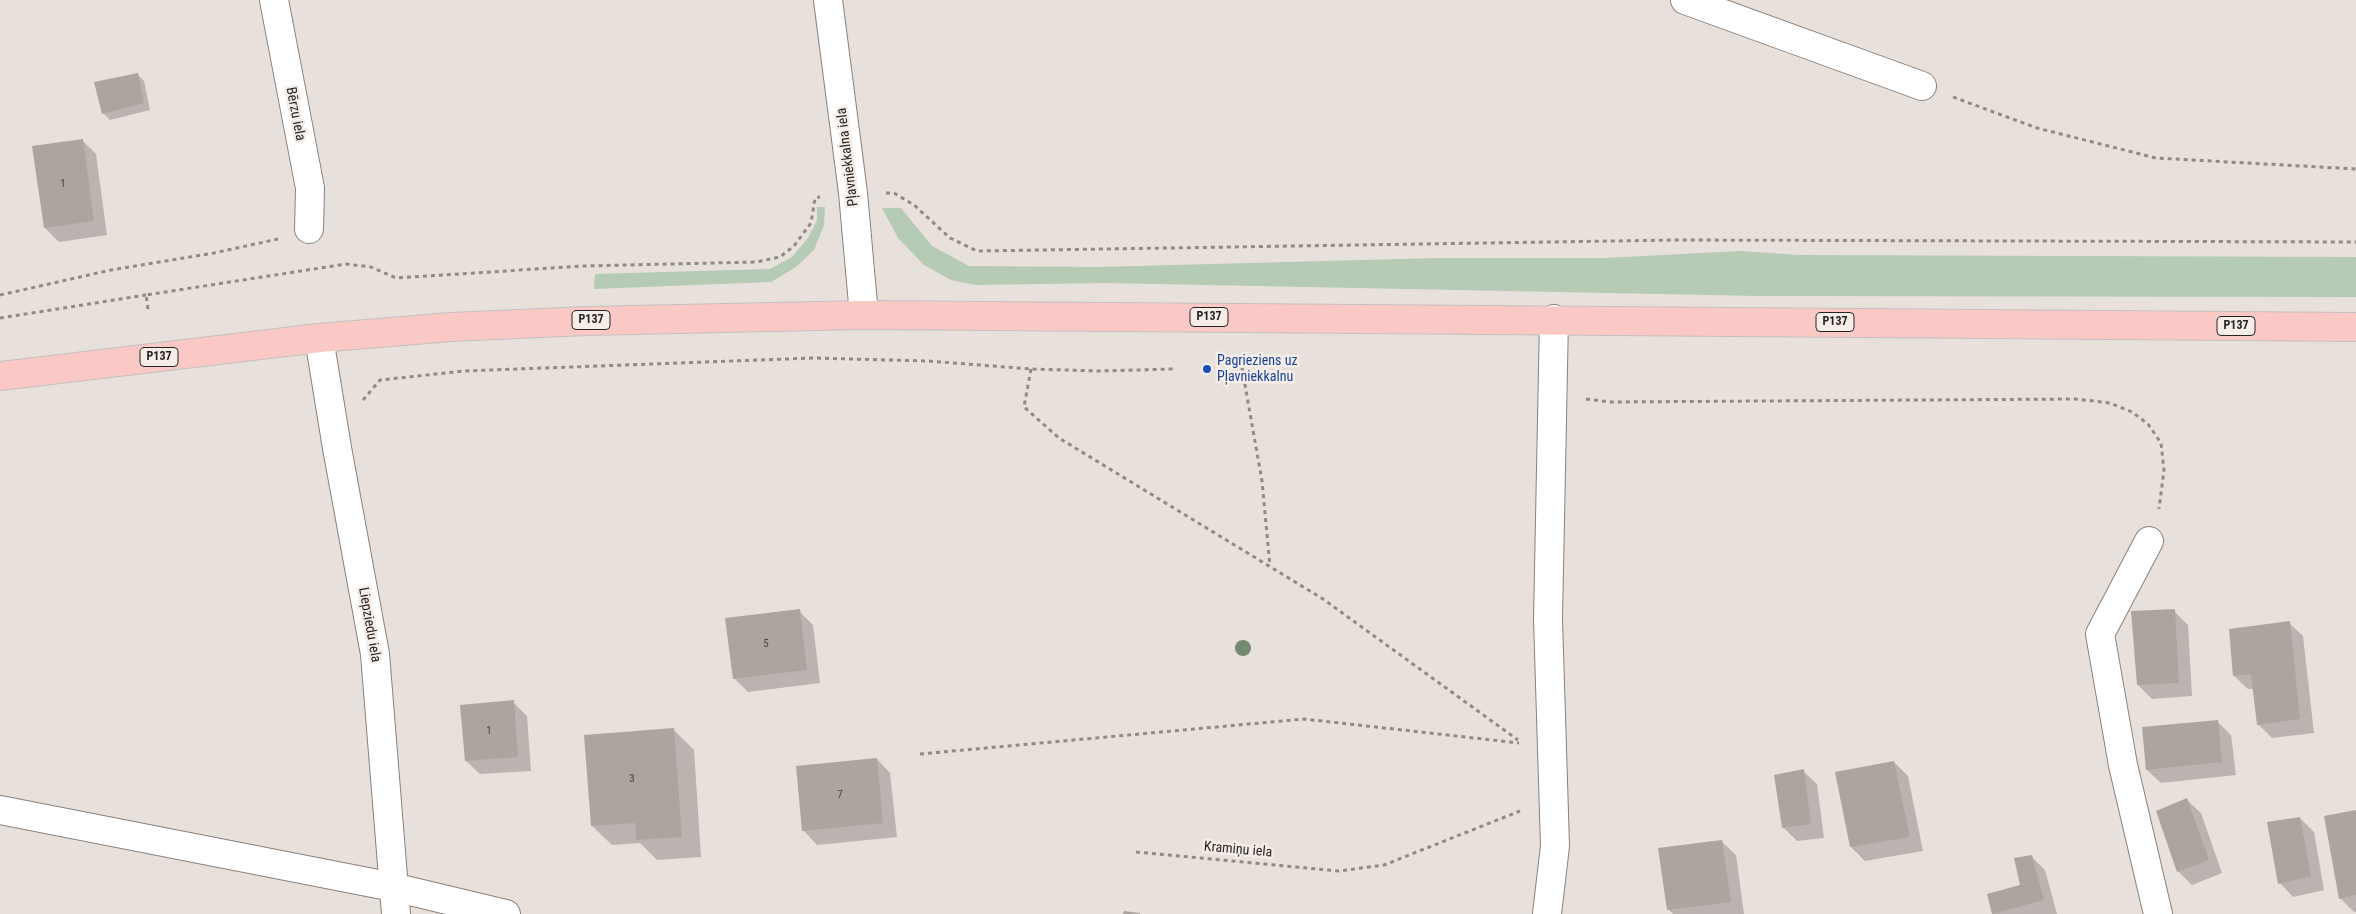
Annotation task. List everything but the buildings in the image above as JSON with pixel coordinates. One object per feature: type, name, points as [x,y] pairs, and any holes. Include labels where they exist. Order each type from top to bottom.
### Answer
[{"type":"main road","name":"P137","points":[[0,376],[319,338],[451,327],[586,320],[864,315],[2356,327]]},
{"type":"street","name":"Bērzu iela","points":[[274,0],[310,188],[309,229]]},
{"type":"street","name":"Pļavniekkalna iela","points":[[828,0],[853,193],[864,315]]},
{"type":"street","points":[[1685,0],[1922,86]]},
{"type":"street","points":[[1548,906],[1555,846],[1548,620],[1554,320]]},
{"type":"street","name":"Liepziedu iela","points":[[319,338],[331,415],[375,654],[396,914]]},
{"type":"street","points":[[2149,541],[2100,634],[2122,765],[2158,914]]},
{"type":"street","points":[[0,810],[393,887],[506,914]]},
{"type":"path","points":[[1922,86],[2037,128],[2156,158],[2356,169]]},
{"type":"path","points":[[0,318],[346,264],[371,267],[396,278],[583,266],[756,262],[780,257],[794,246],[811,223],[814,198],[853,193],[894,192],[914,205],[950,238],[977,251],[1675,240],[2356,242]]},
{"type":"path","points":[[0,295],[110,270],[214,253],[286,238],[309,229]]},
{"type":"path","points":[[146,295],[148,309]]},
{"type":"path","points":[[331,415],[353,413],[380,380],[464,371],[813,358],[928,361],[1031,370],[1173,369]]},
{"type":"path","points":[[1242,368],[1262,481],[1270,566]]},
{"type":"path","points":[[920,754],[1304,719],[1523,743],[1323,599],[1059,438],[1024,407],[1031,370]]},
{"type":"path","points":[[1552,386],[1582,398],[1609,402],[2076,399],[2110,403],[2132,412],[2148,424],[2161,443],[2164,470],[2160,506],[2149,541]]},
{"type":"path","name":"Kramiņu iela","points":[[1136,852],[1339,871],[1384,865],[1513,815],[1554,788]]},
{"type":"green space","points":[[817,207],[825,207],[824,225],[814,250],[796,267],[771,282],[594,289],[595,274],[770,269],[792,257],[808,238],[817,220]]},
{"type":"green space","points":[[882,208],[901,208],[932,246],[969,266],[1098,267],[1438,258],[1604,258],[1741,251],[1799,255],[2356,257],[2356,297],[1758,296],[1105,283],[976,285],[951,280],[924,265],[898,238]]},
{"type":"place","name":"Pagrieziens uz Pļavniekkalnu","points":[[1207,369]]}]
